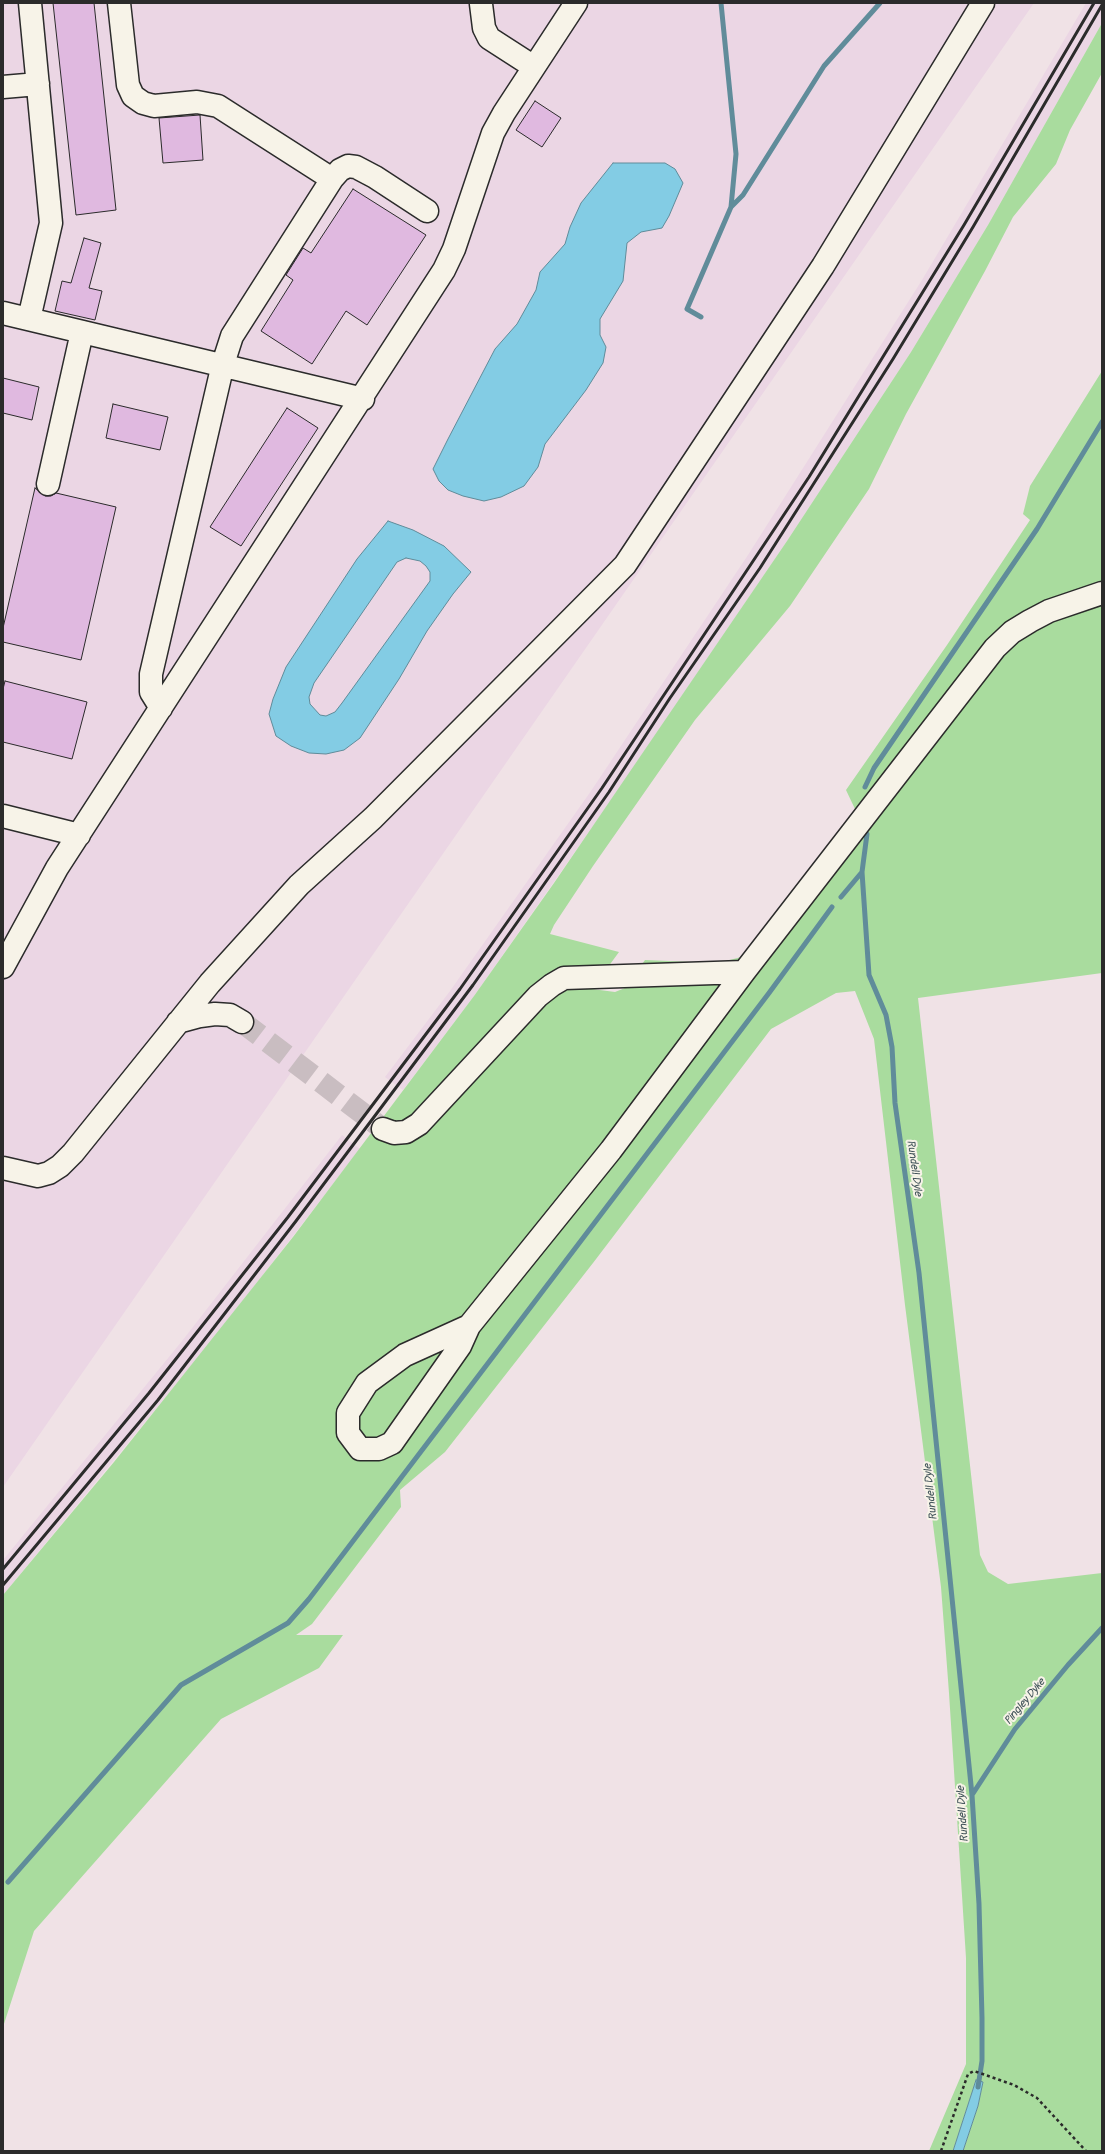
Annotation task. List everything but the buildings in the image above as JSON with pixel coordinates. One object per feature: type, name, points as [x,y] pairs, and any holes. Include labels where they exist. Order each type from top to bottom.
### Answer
[{"type":"lane","points":[[29,319],[51,223],[30,3]]},
{"type":"lane","points":[[119,3],[128,85],[133,96],[142,103],[154,106],[197,102],[218,106],[332,179]]},
{"type":"lane","points":[[3,968],[54,874],[160,708],[362,399],[450,259],[494,133],[504,113],[576,3]]},
{"type":"lane","points":[[481,4],[484,28],[489,38],[534,67]]},
{"type":"lane","points":[[3,1168],[38,1176],[60,1166],[73,1153],[178,1022],[245,944],[299,886],[373,818],[625,565],[823,266],[981,5]]},
{"type":"lane","points":[[3,87],[38,84]]},
{"type":"lane","points":[[160,708],[151,692],[151,674],[223,364],[232,336],[332,179],[340,170],[348,166],[356,167],[375,177],[427,211]]},
{"type":"lane","points":[[3,313],[223,364],[362,399]]},
{"type":"lane","points":[[48,484],[82,332]]},
{"type":"lane","points":[[469,1326],[405,1355],[367,1383],[348,1413],[348,1433],[360,1448],[379,1449],[392,1443],[460,1346],[469,1326],[611,1150],[744,972],[995,648],[1012,632],[1030,621],[1050,611],[1102,593]]},
{"type":"lane","points":[[3,816],[79,835]]},
{"type":"lane","points":[[383,1129],[394,1132],[406,1132],[420,1124],[538,996],[552,984],[564,978],[744,972]]},
{"type":"lane","points":[[178,1022],[200,1016],[215,1014],[230,1015],[242,1022]]},
{"type":"path","points":[[941,2151],[968,2074],[974,2072],[988,2075],[1014,2085],[1037,2098],[1086,2151]]},
{"type":"shaded area","points":[[3,3],[1034,3],[3,1487]]},
{"type":"shaded area","points":[[1086,3],[1102,3],[1102,23],[988,225],[911,352],[787,541],[628,776],[474,996],[403,1090],[385,1077],[450,991],[591,791],[748,555],[922,280]]},
{"type":"shaded area","points":[[342,1135],[360,1149],[215,1337],[3,1595],[3,1560],[182,1341]]},
{"type":"green space","points":[[1102,23],[1102,73],[1070,130],[1056,164],[1013,217],[906,414],[869,489],[790,606],[695,720],[593,866],[554,925],[550,934],[619,952],[592,989],[615,992],[625,988],[645,960],[718,963],[749,955],[855,816],[855,809],[846,790],[947,645],[1030,520],[1023,514],[1030,486],[1102,371],[1102,973],[918,998],[980,1555],[988,1572],[1008,1584],[1102,1573],[1102,2151],[963,2151],[978,2106],[983,2082],[976,2080],[953,2151],[929,2151],[966,2064],[966,1958],[941,1587],[905,1305],[874,1039],[855,991],[836,993],[771,1029],[593,1263],[445,1452],[400,1490],[401,1507],[312,1624],[296,1635],[343,1635],[319,1668],[221,1719],[34,1931],[3,2027],[3,1595],[114,1462],[293,1237],[474,996],[554,883],[787,541],[911,352],[988,225]]},
{"type":"water","points":[[613,163],[665,163],[675,169],[683,183],[669,216],[662,228],[641,232],[627,243],[623,281],[600,319],[600,335],[606,347],[603,363],[586,390],[545,444],[538,467],[524,486],[501,497],[484,501],[463,496],[448,490],[439,481],[433,469],[448,439],[495,349],[517,324],[536,290],[540,272],[565,244],[570,227],[581,203]]},
{"type":"water","points":[[388,521],[413,530],[444,546],[471,572],[453,594],[427,631],[399,679],[360,738],[344,750],[326,754],[309,753],[291,746],[276,736],[269,714],[273,699],[286,667],[357,559]],"holes":[[[406,558],[420,561],[430,572],[430,581],[335,712],[326,716],[320,715],[310,704],[309,697],[314,683],[397,562]]]},
{"type":"water","points":[[976,2080],[983,2082],[978,2106],[963,2151],[953,2151]]},
{"type":"waterway","points":[[701,317],[687,309],[731,207],[736,154],[721,3]]},
{"type":"waterway","points":[[731,207],[743,195],[824,66],[880,3]]},
{"type":"waterway","points":[[865,787],[874,768],[1037,529],[1102,422]]},
{"type":"waterway","name":"Rundell Dyle","points":[[867,834],[862,872],[869,975],[886,1015],[892,1047],[895,1103],[919,1273],[972,1795],[979,1904],[982,2018],[982,2061],[978,2087]]},
{"type":"waterway","points":[[841,897],[862,872]]},
{"type":"waterway","points":[[8,1882],[181,1685],[288,1623],[309,1599],[769,993],[832,907]]},
{"type":"waterway","name":"Pingley Dyke","points":[[972,1795],[1015,1729],[1068,1665],[1102,1628]]},
{"type":"tunnel","points":[[242,1022],[383,1129]]},
{"type":"railway","points":[[3,1569],[149,1393],[288,1217],[460,989],[602,788],[809,477],[964,225],[1094,3]]},
{"type":"railway","points":[[3,1585],[158,1400],[296,1221],[473,985],[609,792],[670,698],[760,568],[893,359],[973,227],[1102,5]]}]
